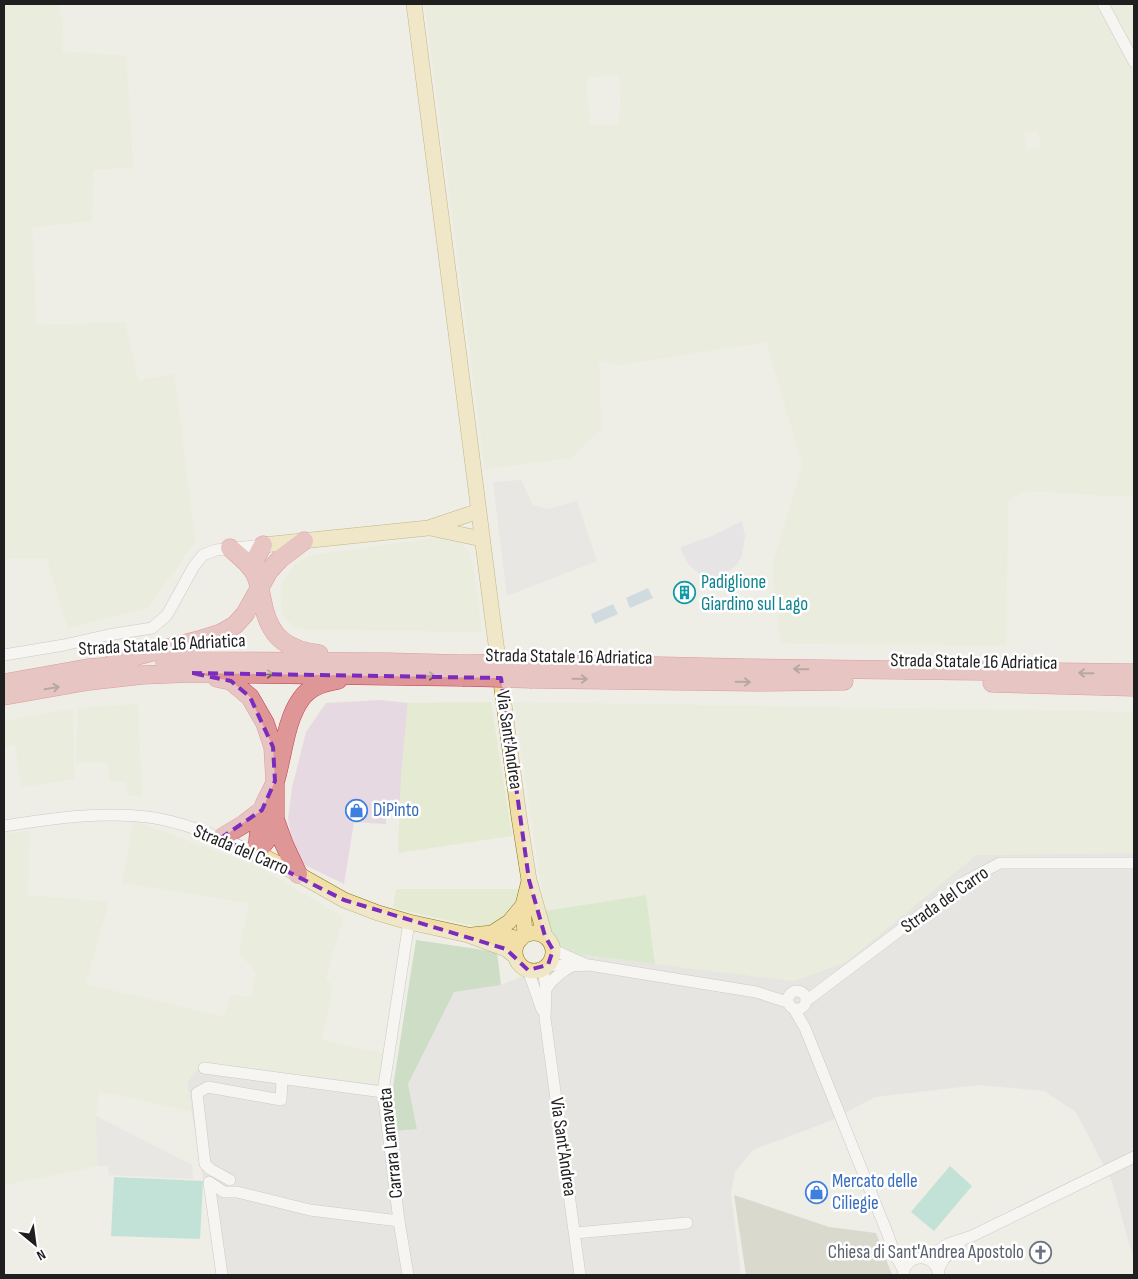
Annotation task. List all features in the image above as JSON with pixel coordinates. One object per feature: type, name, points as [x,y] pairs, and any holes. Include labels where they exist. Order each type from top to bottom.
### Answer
[{"type":"highway","points":[[261,576],[304,541]]},
{"type":"highway","points":[[88,668],[200,640],[221,633],[234,625],[245,614],[261,576],[267,558],[263,545]]},
{"type":"highway","points":[[230,548],[261,576],[268,624],[274,633],[286,644],[306,652],[385,668]]},
{"type":"highway","name":"Strada Statale 16 Adriatica","points":[[4,683],[88,668],[191,661],[530,671],[747,668],[1134,674]]},
{"type":"highway","points":[[257,853],[258,834],[269,814],[275,781],[294,711],[302,697],[314,687],[331,681],[385,668]]},
{"type":"highway","name":"Strada Statale 16 Adriatica","points":[[4,696],[89,681],[142,675],[385,668]]},
{"type":"highway","name":"Strada Statale 16 Adriatica","points":[[530,671],[758,682],[824,681],[1134,687]]},
{"type":"highway","points":[[192,673],[231,681],[250,697],[265,723],[273,748],[275,781]]},
{"type":"highway","points":[[221,838],[244,824],[269,814]]},
{"type":"highway","points":[[269,814],[298,874]]},
{"type":"main road","name":"Via Sant'Andrea","points":[[414,4],[519,817],[529,880],[545,936],[553,950],[551,961],[546,967]]},
{"type":"main road","points":[[263,545],[428,528],[479,511]]},
{"type":"main road","points":[[428,528],[482,539]]},
{"type":"main road","name":"Strada del Carro","points":[[257,853],[344,900],[409,922],[468,935],[506,949],[516,957]]},
{"type":"main road","name":"Via Sant'Andrea","points":[[528,970],[519,963],[516,957],[516,947],[523,937],[523,905],[529,880]]},
{"type":"main road","points":[[492,933],[509,922],[523,905]]},
{"type":"main road","name":"Strada del Carro","points":[[468,935],[492,933],[523,937]]},
{"type":"main road","points":[[523,937],[535,933],[545,936]]},
{"type":"main road","points":[[528,970],[533,971],[546,967]]},
{"type":"street","points":[[1103,4],[1134,62]]},
{"type":"street","points":[[4,655],[152,628],[167,615],[194,566],[203,555],[216,550],[263,545]]},
{"type":"street","name":"Strada del Carro","points":[[4,826],[86,815],[150,817],[183,825],[257,853]]},
{"type":"street","name":"Strada del Carro","points":[[797,1000],[831,982],[964,882],[1000,862],[1134,863]]},
{"type":"street","name":"Carrara Lamaveta","points":[[408,1275],[399,1222],[383,1092],[409,922]]},
{"type":"street","points":[[553,950],[589,965]]},
{"type":"street","points":[[546,967],[589,965],[797,1000],[805,1028],[895,1255],[904,1273]]},
{"type":"street","points":[[546,989],[552,980],[572,966]]},
{"type":"street","name":"Via Sant'Andrea","points":[[545,1018],[546,967]]},
{"type":"street","name":"Via Sant'Andrea","points":[[528,970],[545,1018],[580,1275]]},
{"type":"street","points":[[204,1068],[383,1092]]},
{"type":"street","points":[[230,1180],[210,1169],[205,1164],[197,1093],[208,1087],[281,1100],[282,1079]]},
{"type":"street","points":[[904,1273],[911,1261],[948,1244],[972,1236],[1134,1157]]},
{"type":"street","points":[[222,1275],[209,1182],[224,1192],[237,1192],[310,1210],[399,1222]]},
{"type":"street","points":[[575,1233],[687,1223]]},
{"type":"street","points":[[888,1235],[900,1251],[907,1256],[931,1261],[939,1272]]},
{"type":"street","points":[[939,1272],[944,1258],[972,1236]]},
{"type":"highlighted area","points":[[192,673],[501,678],[529,880],[545,936],[553,950],[548,965],[528,970],[506,949],[344,900],[221,838],[262,810],[275,781],[273,747],[250,697],[231,681]]},
{"type":"shaded area","points":[[4,4],[58,4],[63,22],[62,51],[126,56],[133,167],[93,170],[92,221],[32,227],[36,325],[125,322],[138,381],[174,374],[195,542],[148,607],[68,628],[47,559],[4,559]]},
{"type":"shaded area","points":[[425,4],[1096,4],[1134,68],[1134,497],[1023,491],[1008,501],[1006,645],[801,644],[781,642],[772,566],[803,465],[766,342],[618,365],[599,360],[601,430],[571,458],[485,469]],"holes":[[[617,76],[621,83],[619,125],[590,125],[586,77]],[[1037,130],[1042,146],[1027,150],[1023,134]]]},
{"type":"shaded area","points":[[1108,4],[1134,4],[1134,54]]},
{"type":"shaded area","points":[[521,480],[533,505],[548,509],[577,501],[597,561],[507,596],[493,482]]},
{"type":"shaded area","points":[[742,521],[745,536],[742,556],[736,566],[721,576],[704,578],[689,565],[681,547],[712,536]]},
{"type":"shaded area","points":[[447,536],[460,541],[469,553],[473,566],[482,632],[299,629],[284,618],[281,606],[282,585],[295,564],[309,556]]},
{"type":"shaded area","points":[[648,588],[653,598],[630,608],[626,598]]},
{"type":"shaded area","points":[[613,604],[618,614],[595,624],[591,614]]},
{"type":"shaded area","points":[[380,700],[408,703],[400,801],[390,800],[386,824],[354,822],[344,884],[301,863],[292,841],[288,819],[292,788],[306,732],[326,703]]},
{"type":"shaded area","points":[[491,702],[512,836],[398,853],[401,774],[408,703]]},
{"type":"shaded area","points":[[514,702],[1134,712],[1134,853],[976,855],[846,962],[794,981],[655,964],[646,895],[545,911]]},
{"type":"shaded area","points":[[138,704],[142,796],[129,796],[126,782],[110,780],[108,762],[76,762],[78,708]]},
{"type":"shaded area","points":[[73,709],[74,779],[21,787],[15,744],[4,747],[4,721]]},
{"type":"shaded area","points":[[134,821],[259,867],[343,917],[326,978],[333,988],[321,1040],[384,1054],[379,1084],[202,1063],[187,1083],[191,1111],[99,1091],[96,1116],[97,1166],[4,1185],[4,834],[29,831],[28,895],[109,902],[85,984],[224,1017],[231,995],[251,997],[256,973],[239,952],[249,903],[122,883]]},
{"type":"shaded area","points":[[1134,853],[1134,1261],[1112,1182],[1076,1112],[1044,1091],[979,1085],[875,1097],[830,1121],[753,1150],[735,1172],[731,1193],[741,1275],[217,1275],[187,1083],[202,1063],[379,1084],[391,1100],[396,1131],[417,1128],[408,1084],[454,992],[501,985],[576,954],[794,981],[846,962],[976,855]]},
{"type":"shaded area","points":[[396,889],[521,889],[505,918],[488,929],[393,908]]},
{"type":"shaded area","points":[[96,1116],[192,1165],[193,1179],[109,1175],[108,1166],[97,1166]]},
{"type":"shaded area","points":[[950,1166],[972,1186],[934,1231],[911,1212]]},
{"type":"shaded area","points":[[114,1177],[203,1181],[200,1239],[111,1236]]},
{"type":"shaded area","points":[[734,1195],[829,1227],[876,1233],[892,1275],[746,1275]]},
{"type":"green space","points":[[646,895],[655,964],[576,954],[560,946],[547,929],[545,911]]},
{"type":"green space","points":[[416,940],[497,952],[501,985],[454,992],[408,1084],[417,1129],[395,1131],[391,1100]]},
{"type":"place","name":"Padiglione Giardino sul Lago","points":[[685,593]]},
{"type":"place","name":"DiPinto","points":[[357,810]]},
{"type":"place","name":"Mercato delle Ciliegie","points":[[816,1192]]},
{"type":"place","name":"Chiesa di Sant'Andrea Apostolo","points":[[1040,1252]]}]
